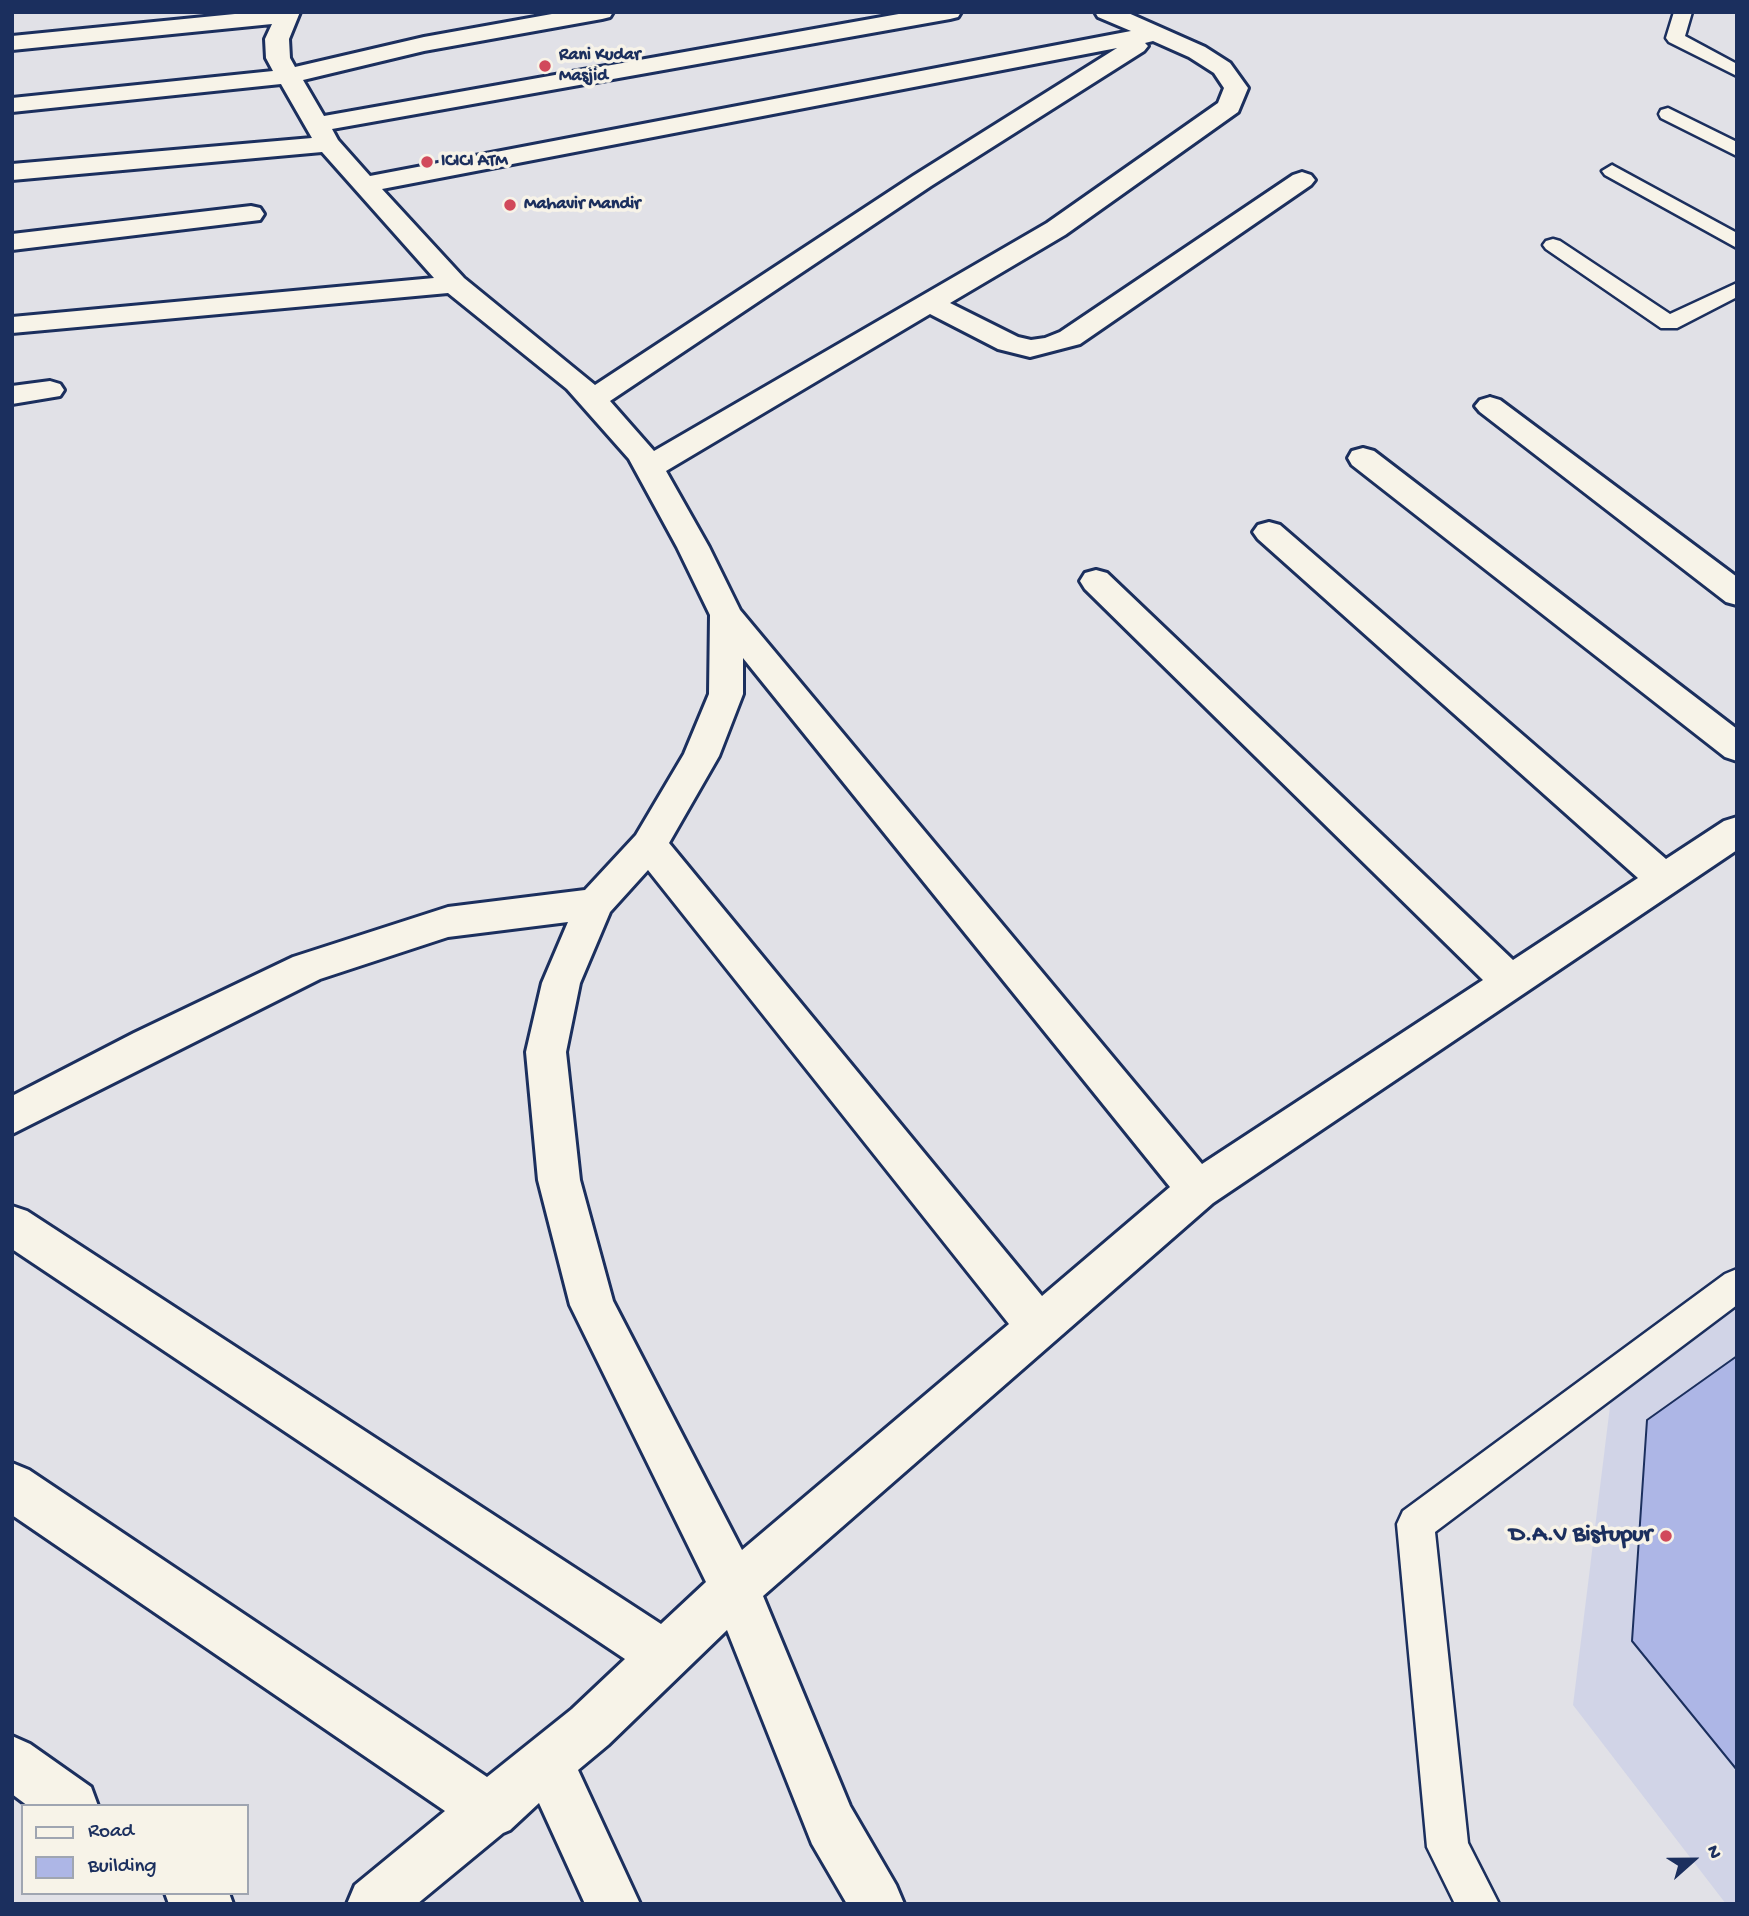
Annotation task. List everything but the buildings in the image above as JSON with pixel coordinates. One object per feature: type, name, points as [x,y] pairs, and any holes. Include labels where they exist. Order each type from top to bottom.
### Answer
[{"type":"street","points":[[12,105],[289,76],[424,44],[602,12]]},
{"type":"street","points":[[12,172],[323,134],[950,12]]},
{"type":"street","points":[[648,468],[1056,229],[1230,107],[1236,88],[1222,68],[1197,52],[1106,12]]},
{"type":"street","points":[[12,43],[288,14],[277,39],[278,58],[323,134],[454,284],[577,383],[641,454],[693,547],[726,615],[1198,1190]]},
{"type":"street","points":[[367,184],[1154,34]]},
{"type":"street","points":[[592,400],[922,181],[1154,34]]},
{"type":"street","points":[[929,303],[1008,343],[1030,349],[1052,345],[1070,338],[1302,180]]},
{"type":"street","points":[[12,242],[251,214]]},
{"type":"street","points":[[12,325],[454,284]]},
{"type":"street","points":[[12,395],[50,390]]},
{"type":"street","points":[[1490,406],[1737,594]]},
{"type":"street","points":[[1363,458],[1737,748]]},
{"type":"street","points":[[1269,531],[1664,879]]},
{"type":"street","points":[[1096,581],[1510,982]]},
{"type":"street","points":[[726,615],[726,694],[701,756],[649,845],[595,904],[561,983],[546,1052],[559,1180],[592,1305],[735,1588],[831,1825],[877,1904]]},
{"type":"street","points":[[374,1904],[491,1811],[590,1727],[735,1588],[1198,1190],[1737,831]]},
{"type":"street","points":[[649,845],[1039,1326]]},
{"type":"street","points":[[12,1116],[148,1045],[307,968],[448,922],[595,904]]},
{"type":"street","points":[[12,1226],[665,1656]]},
{"type":"street","points":[[12,1487],[491,1811]]},
{"type":"street","points":[[12,1762],[69,1804]]},
{"type":"street","points":[[547,1762],[613,1904]]},
{"type":"lane","points":[[1683,12],[1675,38],[1737,71]]},
{"type":"lane","points":[[1668,114],[1737,150]]},
{"type":"lane","points":[[1612,171],[1737,242]]},
{"type":"lane","points":[[1553,245],[1668,323],[1737,289]]},
{"type":"lane","points":[[1478,1904],[1448,1847],[1416,1524],[1737,1285]]},
{"type":"shaded area","name":"D.A.V Bistupur","points":[[1737,1287],[1737,1904],[1726,1904],[1573,1705],[1615,1366]]},
{"type":"place","name":"Rani Kudar Masjid","points":[[545,66]]},
{"type":"place","name":"ICICI ATM","points":[[427,162]]},
{"type":"place","name":"Mahavir Mandir","points":[[510,205]]},
{"type":"place","name":"D.A.V Bistupur","points":[[1666,1536]]}]
